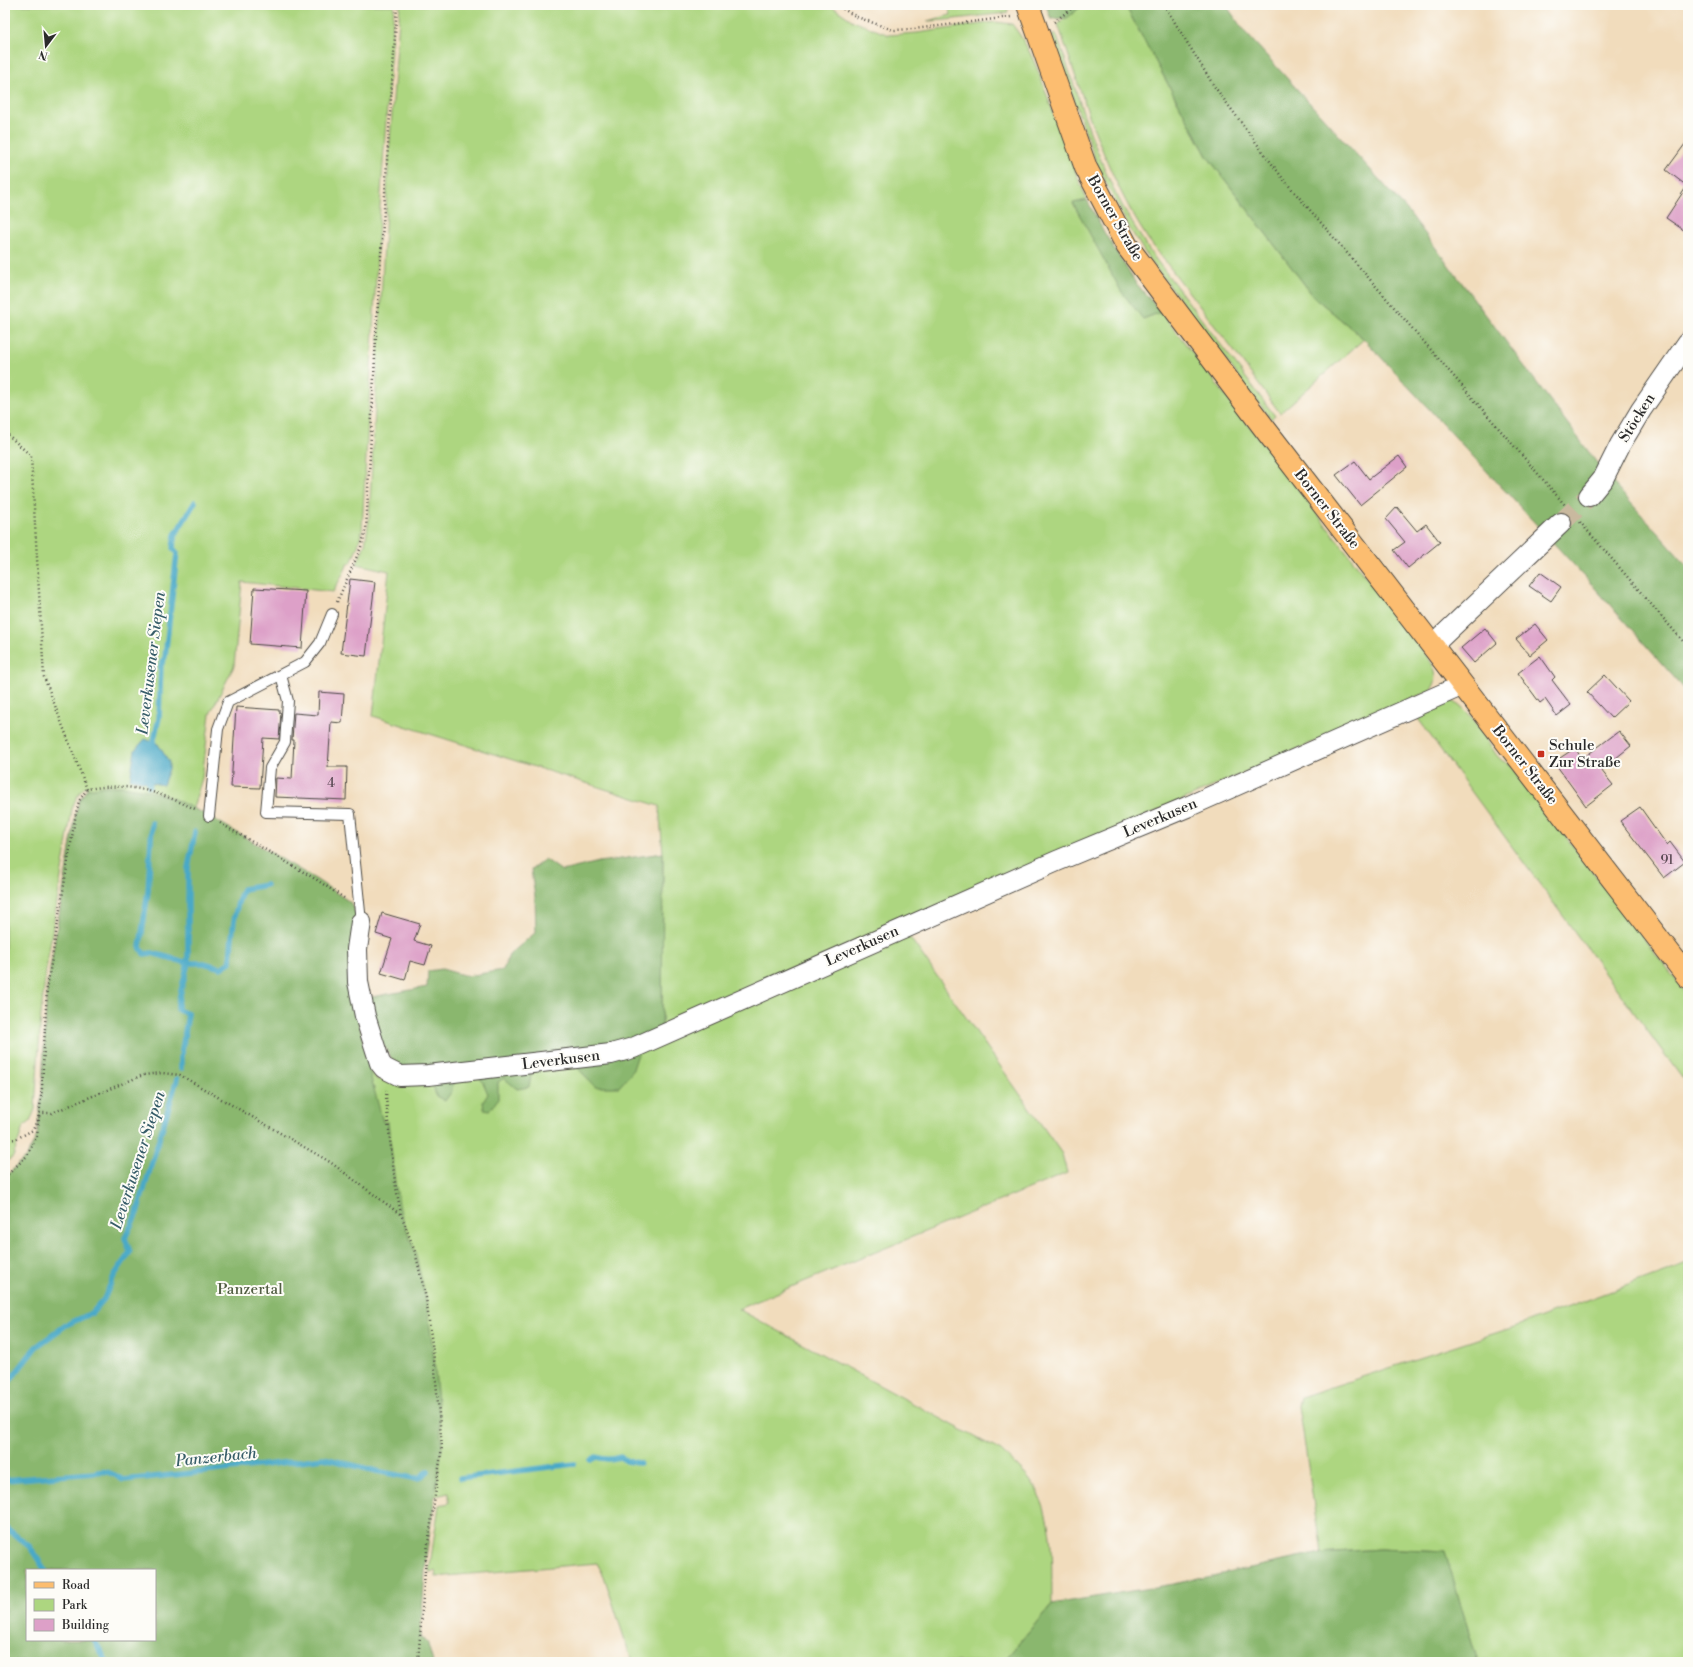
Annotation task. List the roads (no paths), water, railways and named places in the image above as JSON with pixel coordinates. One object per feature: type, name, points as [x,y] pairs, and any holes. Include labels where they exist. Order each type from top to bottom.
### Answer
[{"type":"main road","name":"Borner Straße","points":[[1041,21],[1086,168],[1102,202],[1127,246],[1265,429],[1688,977]]},
{"type":"street","name":"Stöcken","points":[[1589,496],[1603,479],[1620,445],[1641,410],[1688,342]]},
{"type":"street","points":[[1433,645],[1568,516]]},
{"type":"street","name":"Leverkusen","points":[[361,922],[357,949],[359,989],[365,1016],[380,1063],[391,1072],[400,1076],[428,1075],[611,1054],[632,1048],[1057,861],[1187,807],[1463,685]]},
{"type":"lane","points":[[209,816],[218,729],[228,702],[305,662],[320,643],[332,614]]},
{"type":"lane","points":[[281,675],[288,701],[285,742],[270,768],[266,812],[350,814],[361,922]]},
{"type":"water","points":[[145,739],[158,744],[169,762],[169,769],[163,785],[130,779],[135,750]]},
{"type":"waterway","name":"Leverkusener Siepen","points":[[152,748],[159,718],[161,665],[165,657],[177,553],[173,548],[175,535],[195,502]]},
{"type":"waterway","name":"Leverkusener Siepen","points":[[149,776],[149,786]]},
{"type":"waterway","name":"Leverkusener Siepen","points":[[152,823],[148,891],[140,947],[144,954],[152,953],[188,963],[178,1003],[178,1010],[188,1014],[181,1056],[181,1069]]},
{"type":"waterway","points":[[195,832],[188,868],[188,963],[204,963],[221,968],[230,962],[235,915],[243,889],[266,885]]},
{"type":"waterway","name":"Leverkusener Siepen","points":[[5,1387],[36,1347],[66,1325],[92,1313],[104,1299],[114,1276],[130,1252],[125,1238],[137,1213],[177,1079]]},
{"type":"waterway","name":"Panzerbach","points":[[591,1460],[596,1457],[602,1459],[614,1459],[620,1457],[627,1461],[639,1463]]},
{"type":"waterway","name":"Panzerbach","points":[[5,1480],[98,1472],[113,1474],[123,1480],[324,1458],[376,1471],[413,1478],[419,1478],[428,1471]]},
{"type":"waterway","name":"Panzerbach","points":[[460,1478],[574,1464]]},
{"type":"waterway","points":[[5,1527],[30,1547],[44,1569]]},
{"type":"waterway","points":[[95,1641],[107,1662]]},
{"type":"tunnel","points":[[1561,523],[1589,496]]},
{"type":"place","name":"Schule Zur Straße","points":[[1541,754]]},
{"type":"park label","name":"Panzertal","points":[[250,1289]]}]
